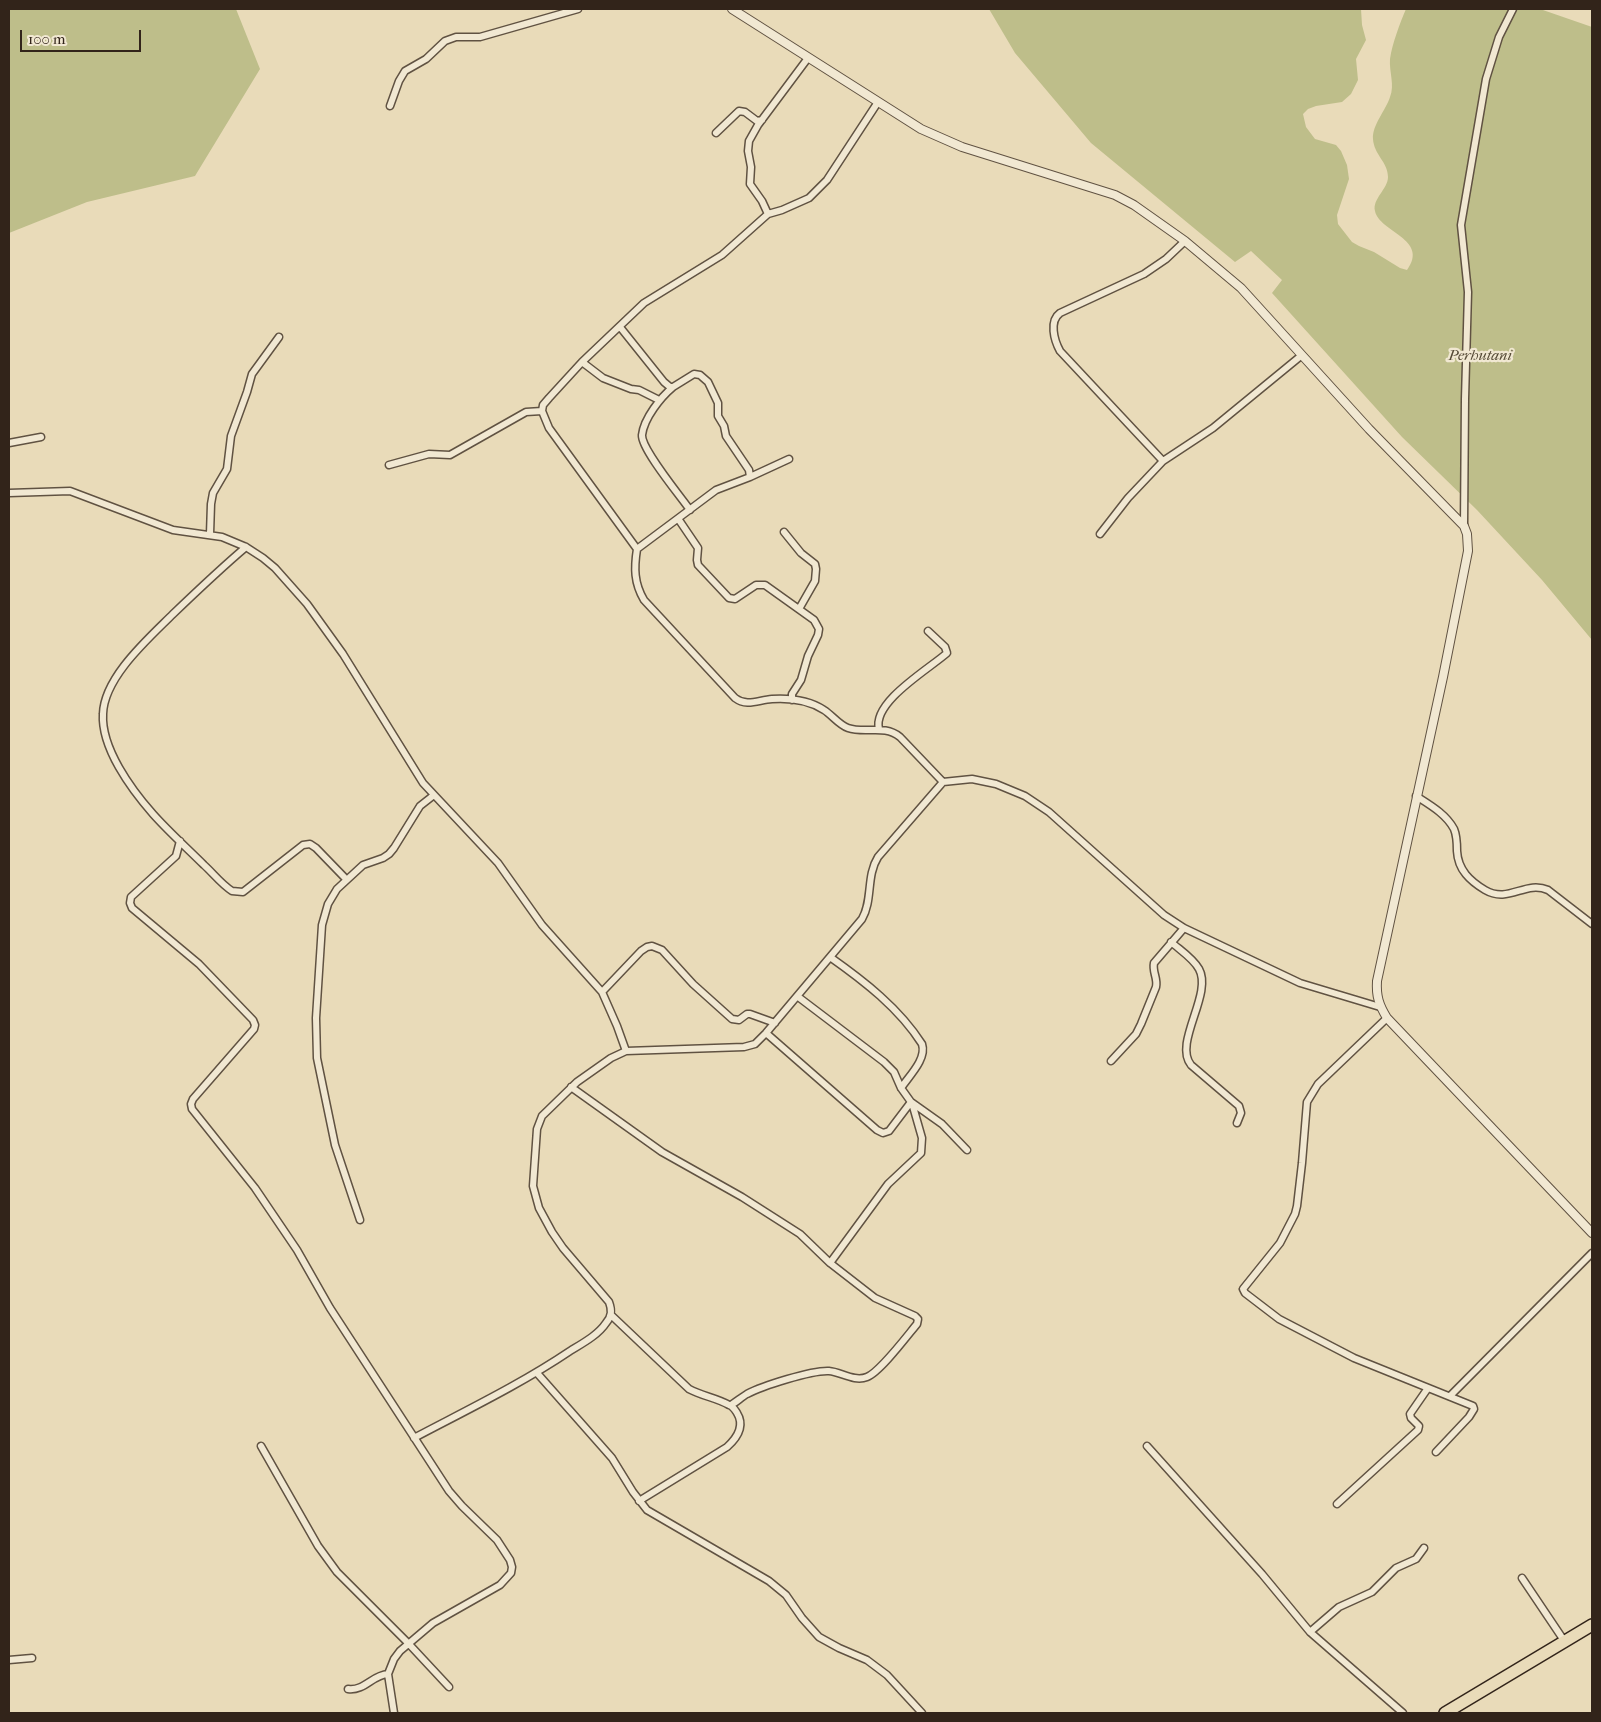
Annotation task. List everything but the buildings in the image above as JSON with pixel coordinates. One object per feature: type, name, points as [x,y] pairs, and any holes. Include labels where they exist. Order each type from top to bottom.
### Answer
[{"type":"highway","points":[[1444,1713],[1592,1625]]},
{"type":"street","points":[[390,106],[405,71],[426,59],[445,41],[456,37],[480,37],[578,9]]},
{"type":"street","points":[[732,9],[921,129],[962,147],[1125,199],[1185,242],[1241,288],[1370,429],[1464,526]]},
{"type":"street","points":[[1513,9],[1499,37],[1486,79],[1461,225],[1468,292],[1464,526],[1467,534],[1468,551],[1376,993],[1380,1007],[1388,1018],[1592,1233]]},
{"type":"street","points":[[768,214],[762,201],[752,188],[749,141],[762,120],[808,58]]},
{"type":"street","points":[[878,102],[818,191],[796,205],[768,214],[722,256],[644,303],[582,362],[543,405],[542,411],[549,428],[637,550],[635,576],[637,586],[644,600],[735,698],[744,703],[771,699],[815,704],[850,729],[888,730],[900,736],[943,782]]},
{"type":"street","points":[[716,133],[739,111],[745,112],[757,121],[762,120]]},
{"type":"street","points":[[1163,461],[1060,351],[1056,342],[1054,323],[1056,316],[1060,313],[1157,266],[1185,242]]},
{"type":"street","points":[[620,327],[664,382],[673,387]]},
{"type":"street","points":[[210,534],[210,504],[213,494],[227,470],[231,436],[252,374],[279,338]]},
{"type":"street","points":[[1100,534],[1134,491],[1163,461],[1213,428],[1302,355]]},
{"type":"street","points":[[582,362],[603,378],[624,387],[639,390],[659,400]]},
{"type":"street","points":[[690,510],[650,454],[643,442],[642,436],[659,400],[673,387],[694,374],[700,375],[708,382],[718,403],[718,416],[724,426],[726,436],[748,470],[750,477]]},
{"type":"street","points":[[389,465],[429,454],[450,455],[526,412],[542,411]]},
{"type":"street","points":[[9,443],[41,437]]},
{"type":"street","points":[[637,550],[679,520],[716,490],[789,459]]},
{"type":"street","points":[[9,493],[70,491],[163,527],[183,532],[222,537],[246,547],[275,568],[307,604],[342,654],[417,774],[434,795],[498,863],[542,925],[602,992],[626,1051]]},
{"type":"street","points":[[679,520],[698,548],[698,565],[728,598],[735,599],[761,583],[814,620],[819,629],[818,635],[808,656],[801,680],[792,694],[792,700]]},
{"type":"street","points":[[784,532],[801,553],[815,564],[816,569],[815,581],[799,609]]},
{"type":"street","points":[[246,547],[211,577],[139,648],[122,669],[107,694],[104,705],[103,726],[117,762],[140,798],[228,888],[236,892],[247,890],[303,844],[310,844],[316,848],[346,879]]},
{"type":"street","points":[[879,729],[878,718],[887,704],[947,653],[945,647],[928,631]]},
{"type":"street","points":[[414,1438],[537,1373],[594,1336],[601,1330],[611,1315],[612,1308],[609,1302],[563,1248],[539,1208],[533,1186],[537,1129],[542,1116],[571,1087],[611,1058],[626,1051],[744,1047],[755,1044],[775,1023],[866,912],[872,869],[878,857],[943,782],[972,779],[1010,789],[1037,803],[1101,857],[1164,915],[1184,928],[1300,983],[1380,1007]]},
{"type":"street","points":[[360,1220],[335,1146],[316,1058],[316,1018],[322,925],[328,904],[337,889],[363,865],[389,854],[420,806],[434,795]]},
{"type":"street","points":[[1416,796],[1449,822],[1457,838],[1459,864],[1470,879],[1485,890],[1504,896],[1532,887],[1541,887],[1548,890],[1592,924]]},
{"type":"street","points":[[180,841],[176,856],[131,897],[130,903],[132,908],[199,964],[253,1020],[255,1025],[254,1029],[190,1104],[192,1109],[255,1188],[297,1250],[330,1308],[449,1491],[497,1540],[510,1560],[512,1567],[511,1573],[500,1585],[442,1617],[408,1643],[394,1659],[388,1674],[394,1713]]},
{"type":"street","points":[[1585,919],[1592,914]]},
{"type":"street","points":[[1111,1061],[1130,1042],[1141,1024],[1156,987],[1157,982],[1153,971],[1154,963],[1184,928]]},
{"type":"street","points":[[1171,942],[1196,964],[1202,978],[1202,988],[1187,1044],[1186,1056],[1191,1065],[1239,1106],[1241,1112],[1237,1123]]},
{"type":"street","points":[[602,992],[641,951],[652,946],[662,950],[692,984],[732,1019],[739,1020],[746,1014],[750,1014],[775,1023]]},
{"type":"street","points":[[830,957],[862,979],[901,1017],[922,1044],[924,1048],[921,1058],[900,1088]]},
{"type":"street","points":[[797,996],[884,1062],[894,1072],[900,1088],[912,1102],[942,1124],[967,1150]]},
{"type":"street","points":[[1388,1018],[1318,1084],[1310,1096],[1306,1106],[1297,1206],[1286,1233],[1243,1289],[1245,1293],[1287,1323],[1354,1358],[1472,1406],[1474,1409],[1469,1417],[1436,1452]]},
{"type":"street","points":[[766,1033],[883,1133],[889,1131],[912,1102]]},
{"type":"street","points":[[571,1087],[662,1152],[742,1197],[800,1234],[830,1262],[875,1298],[918,1319],[917,1324],[879,1367],[867,1377],[852,1377],[831,1371],[811,1373],[758,1389],[731,1405]]},
{"type":"street","points":[[830,1262],[888,1184],[920,1153],[922,1138],[912,1102]]},
{"type":"street","points":[[1450,1396],[1592,1253]]},
{"type":"street","points":[[611,1315],[690,1389],[731,1405],[740,1419],[741,1426],[727,1447],[639,1501]]},
{"type":"street","points":[[537,1373],[612,1458],[639,1501],[647,1510],[769,1581],[786,1595],[802,1618],[819,1637],[867,1660],[882,1671],[896,1683],[922,1713]]},
{"type":"street","points":[[1337,1504],[1418,1430],[1419,1426],[1411,1418],[1410,1414],[1428,1388]]},
{"type":"street","points":[[261,1446],[327,1559],[346,1582],[408,1643],[449,1687]]},
{"type":"street","points":[[1148,1446],[1259,1571],[1310,1632],[1403,1713]]},
{"type":"street","points":[[1310,1632],[1339,1607],[1372,1592],[1396,1568],[1416,1559],[1424,1548]]},
{"type":"street","points":[[1522,1578],[1565,1642]]},
{"type":"street","points":[[9,1660],[32,1658]]},
{"type":"street","points":[[348,1689],[358,1690],[380,1675],[388,1674]]},
{"type":"green space","points":[[9,9],[236,9],[260,69],[195,176],[87,202],[9,233]]},
{"type":"green space","name":"Perhutani","points":[[989,9],[1361,9],[1362,25],[1366,40],[1356,59],[1358,80],[1351,94],[1342,102],[1316,106],[1308,109],[1303,114],[1306,127],[1315,139],[1336,145],[1347,165],[1349,179],[1337,215],[1338,224],[1352,242],[1407,270],[1412,259],[1412,251],[1408,243],[1385,225],[1378,218],[1375,211],[1376,202],[1386,186],[1388,177],[1386,167],[1376,150],[1373,139],[1375,128],[1391,92],[1391,53],[1406,9],[1540,9],[1592,27],[1592,640],[1542,580],[1477,510],[1402,437],[1272,293],[1282,280],[1251,251],[1235,262],[1091,143],[1015,53]]}]
